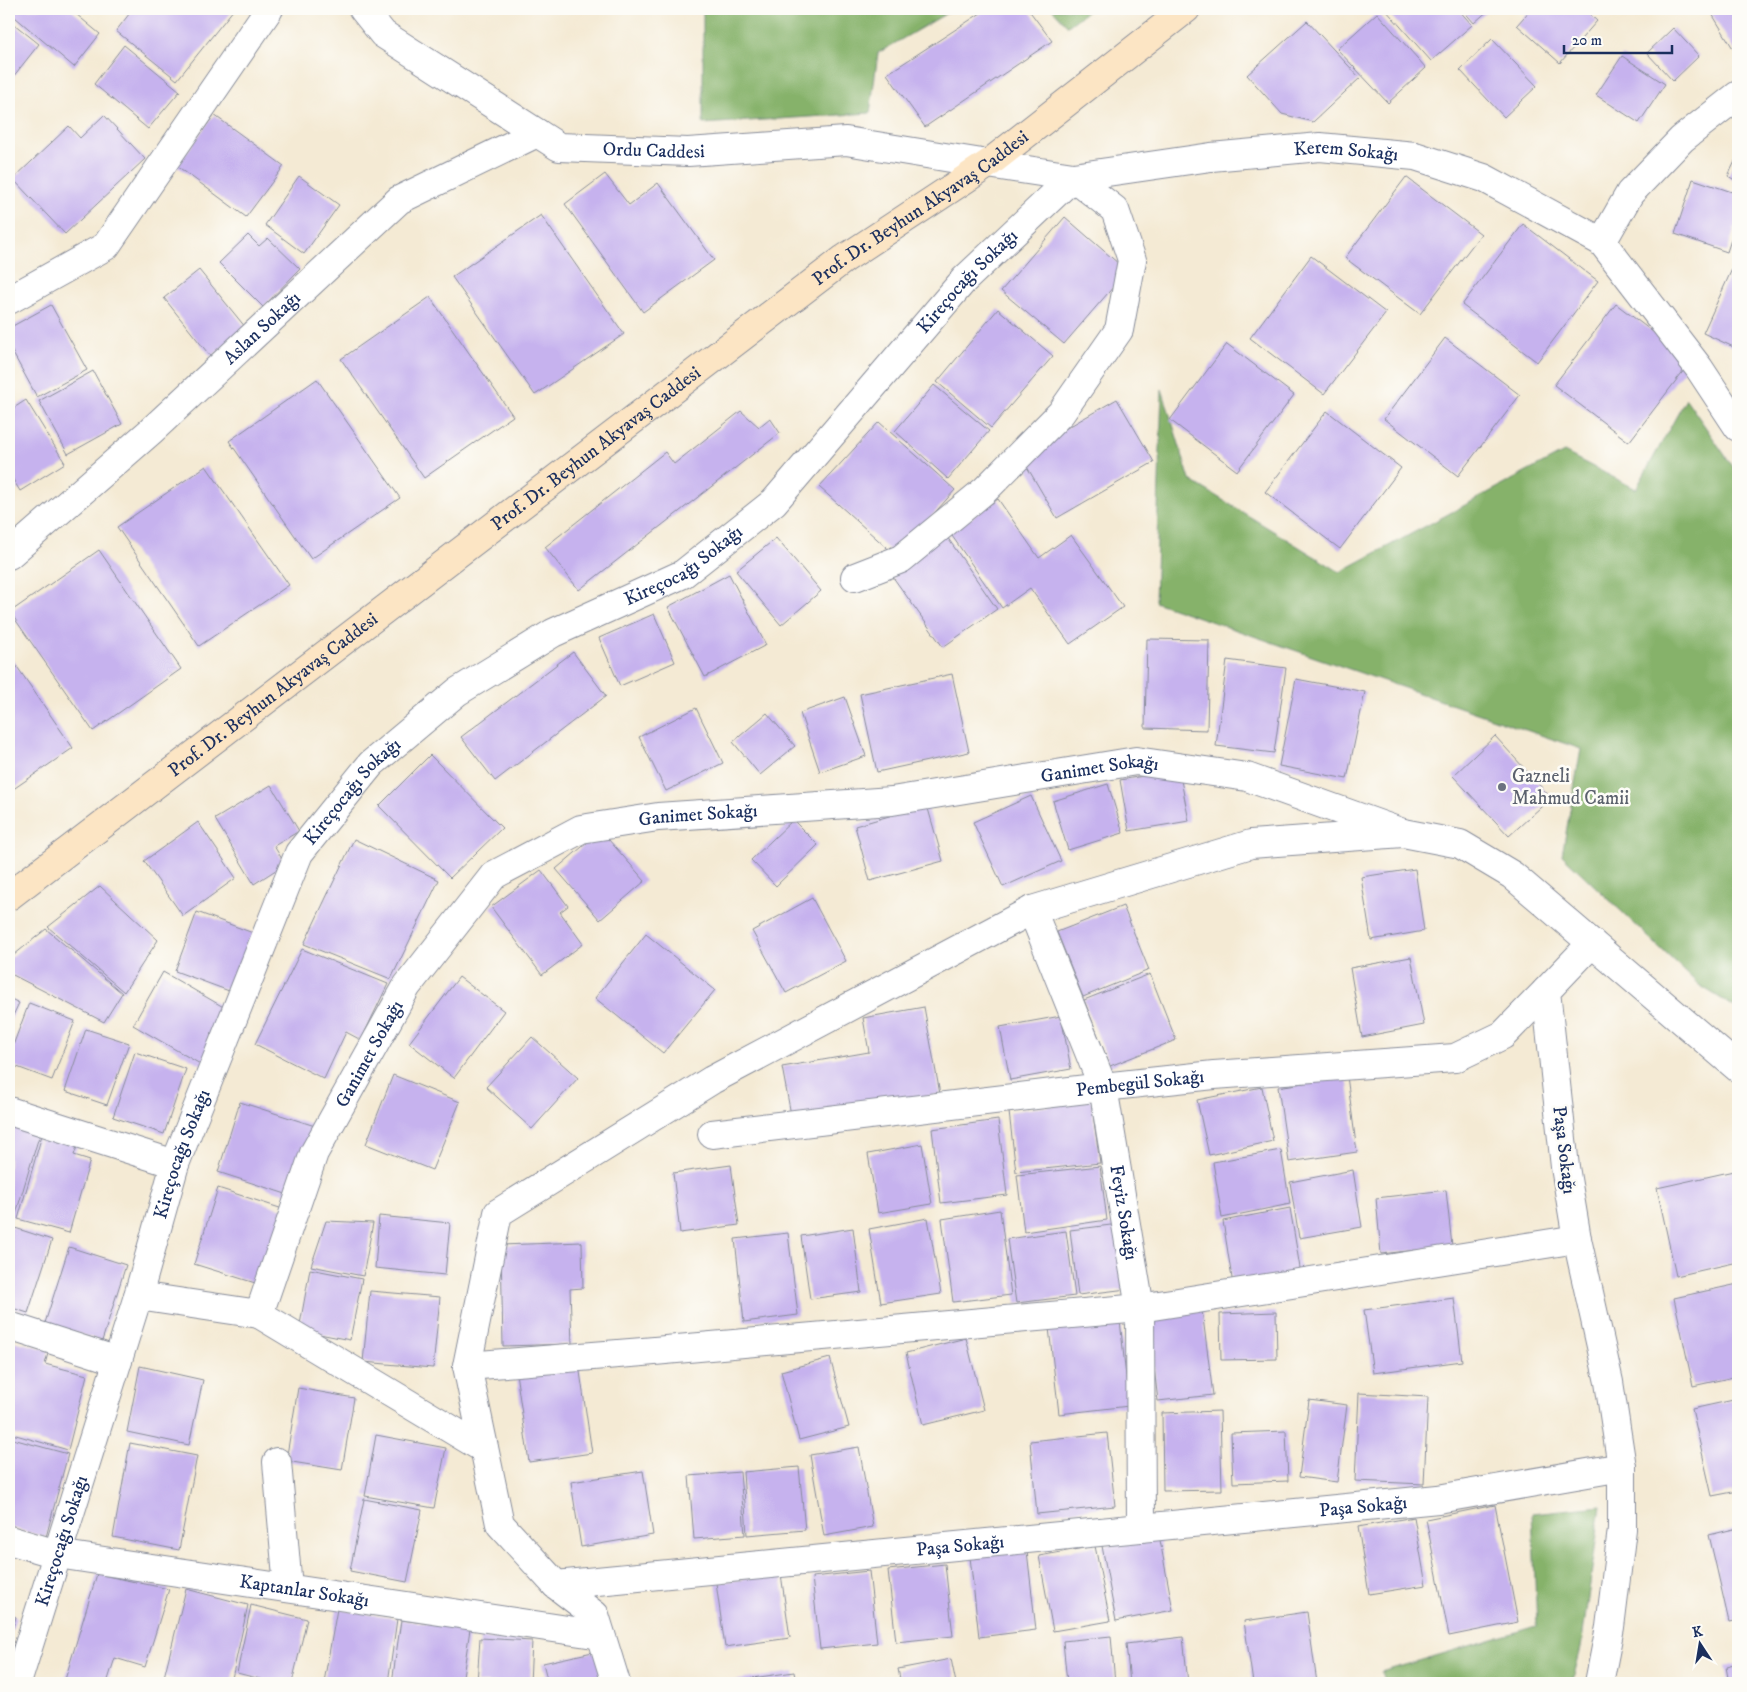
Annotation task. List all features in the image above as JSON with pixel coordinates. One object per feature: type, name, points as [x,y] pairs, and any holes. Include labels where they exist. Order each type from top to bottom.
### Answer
[{"type":"main road","name":"Prof. Dr. Beyhun Akyavaş Caddesi","points":[[9,896],[844,259],[988,164],[1186,9]]},
{"type":"street","points":[[9,300],[106,246],[269,9]]},
{"type":"street","name":"Ordu Caddesi","points":[[363,9],[383,34],[559,147],[688,152],[846,141],[1073,177]]},
{"type":"street","points":[[1602,242],[1630,193],[1682,139],[1738,94]]},
{"type":"street","name":"Aslan Sokağı","points":[[9,555],[151,430],[399,200],[536,133]]},
{"type":"street","name":"Kerem Sokağı","points":[[1073,177],[1211,157],[1320,147],[1415,156],[1484,178],[1602,242],[1699,368],[1738,426]]},
{"type":"street","points":[[855,577],[902,559],[985,490],[1060,413],[1119,330],[1132,260],[1115,210],[1073,177]]},
{"type":"street","name":"Kireçocağı Sokağı","points":[[17,1683],[118,1362],[175,1164],[300,853],[371,764],[457,692],[553,634],[682,574],[774,502],[964,280],[1073,177]]},
{"type":"street","name":"Ganimet Sokağı","points":[[259,1314],[314,1153],[407,986],[494,875],[581,829],[658,817],[892,800],[1136,761],[1247,777],[1403,833]]},
{"type":"street","points":[[616,1683],[595,1615],[556,1585],[500,1524],[467,1366],[498,1213],[712,1080],[1032,910],[1251,844],[1403,833],[1460,844],[1512,875],[1738,1068]]},
{"type":"street","name":"Feyiz Sokağı","points":[[1032,910],[1103,1087],[1140,1308],[1141,1528]]},
{"type":"street","points":[[1546,991],[1592,943]]},
{"type":"street","name":"Pembegül Sokağı","points":[[712,1134],[1214,1075],[1455,1058],[1502,1035],[1546,991]]},
{"type":"street","name":"Paşa Sokağı","points":[[556,1585],[1438,1499],[1622,1468],[1609,1382],[1577,1239],[1565,1167],[1546,991]]},
{"type":"street","points":[[9,1111],[175,1164]]},
{"type":"street","points":[[467,1366],[1140,1308],[1577,1239]]},
{"type":"street","points":[[138,1296],[259,1314],[484,1449]]},
{"type":"street","points":[[9,1326],[118,1362]]},
{"type":"street","points":[[277,1462],[288,1588]]},
{"type":"street","points":[[1599,1683],[1610,1627],[1622,1529],[1622,1468]]},
{"type":"street","name":"Kaptanlar Sokağı","points":[[9,1540],[57,1554],[601,1635]]},
{"type":"green space","points":[[703,9],[954,9],[878,53],[870,113],[703,124]]},
{"type":"green space","points":[[1052,9],[1090,9],[1068,26]]},
{"type":"green space","points":[[1162,389],[1190,480],[1340,572],[1564,452],[1636,489],[1686,399],[1738,474],[1738,1009],[1699,985],[1562,855],[1581,749],[1155,602]]},
{"type":"green space","points":[[1601,1506],[1581,1648],[1572,1683],[1385,1683],[1381,1672],[1537,1626],[1532,1513]]},
{"type":"building","points":[[9,9],[70,9],[100,34],[74,67],[9,12]]},
{"type":"building","points":[[133,9],[234,9],[177,80],[116,31]]},
{"type":"building","points":[[987,9],[1028,9],[1052,41],[925,127],[887,74]]},
{"type":"building","points":[[1385,9],[1458,9],[1472,25],[1431,61]]},
{"type":"building","points":[[1462,9],[1490,9],[1474,23]]},
{"type":"building","points":[[1531,9],[1584,9],[1597,21],[1560,63],[1517,25]]},
{"type":"building","points":[[1709,9],[1738,9],[1738,47],[1734,50]]},
{"type":"building","points":[[1377,13],[1426,68],[1388,103],[1337,49]]},
{"type":"building","points":[[9,20],[39,44],[9,82]]},
{"type":"building","points":[[1307,21],[1360,78],[1313,122],[1282,114],[1247,75]]},
{"type":"building","points":[[1673,28],[1699,56],[1673,81],[1647,53]]},
{"type":"building","points":[[1492,39],[1537,86],[1504,117],[1460,70]]},
{"type":"building","points":[[124,45],[180,91],[148,129],[94,84]]},
{"type":"building","points":[[1622,56],[1665,84],[1639,123],[1596,95]]},
{"type":"building","points":[[104,115],[145,159],[65,234],[13,179],[69,126],[80,138]]},
{"type":"building","points":[[214,115],[284,166],[246,217],[177,166]]},
{"type":"building","points":[[1738,155],[1738,182],[1728,176]]},
{"type":"building","points":[[605,174],[629,205],[658,183],[714,260],[643,312],[565,204]]},
{"type":"building","points":[[299,176],[339,205],[304,254],[265,225]]},
{"type":"building","points":[[1406,177],[1481,234],[1420,314],[1345,258]]},
{"type":"building","points":[[1693,179],[1738,194],[1738,218],[1727,252],[1675,234]]},
{"type":"building","points":[[541,215],[624,334],[535,395],[452,277]]},
{"type":"building","points":[[1065,217],[1127,271],[1064,344],[1001,291]]},
{"type":"building","points":[[1523,224],[1598,281],[1537,362],[1462,305]]},
{"type":"building","points":[[248,235],[259,246],[268,238],[300,269],[263,307],[219,263]]},
{"type":"building","points":[[1311,256],[1386,313],[1324,394],[1250,338]]},
{"type":"building","points":[[1738,256],[1738,349],[1703,333]]},
{"type":"building","points":[[199,270],[246,328],[211,357],[164,298]]},
{"type":"building","points":[[430,297],[513,416],[424,478],[341,359]]},
{"type":"building","points":[[1616,304],[1691,361],[1629,442],[1554,385]]},
{"type":"building","points":[[51,305],[87,370],[37,397],[9,346],[9,328]]},
{"type":"building","points":[[998,309],[1053,356],[991,428],[937,382]]},
{"type":"building","points":[[1445,338],[1520,395],[1458,476],[1384,419]]},
{"type":"building","points":[[1227,344],[1294,395],[1237,471],[1170,420]]},
{"type":"building","points":[[93,371],[122,424],[68,454],[39,401]]},
{"type":"building","points":[[317,379],[400,498],[311,559],[229,441]]},
{"type":"building","points":[[934,385],[989,431],[948,479],[895,431]]},
{"type":"building","points":[[1117,399],[1154,462],[1057,518],[1020,455]]},
{"type":"building","points":[[26,400],[65,463],[20,491],[9,473],[9,411]]},
{"type":"building","points":[[741,411],[759,427],[770,418],[780,433],[579,590],[545,547],[665,452],[674,464]]},
{"type":"building","points":[[1327,411],[1401,468],[1340,549],[1265,492]]},
{"type":"building","points":[[879,422],[955,490],[896,556],[819,487]]},
{"type":"building","points":[[206,466],[289,585],[199,646],[117,527]]},
{"type":"building","points":[[998,499],[1039,558],[1071,535],[1123,607],[1070,644],[1030,588],[1002,608],[950,533]]},
{"type":"building","points":[[945,534],[997,609],[943,647],[890,573]]},
{"type":"building","points":[[776,538],[821,591],[781,625],[736,571]]},
{"type":"building","points":[[99,550],[181,669],[93,731],[10,612]]},
{"type":"building","points":[[729,574],[766,645],[705,677],[668,607]]},
{"type":"building","points":[[654,614],[675,662],[620,686],[599,638]]},
{"type":"building","points":[[1147,639],[1209,640],[1207,730],[1145,728]]},
{"type":"building","points":[[573,652],[606,696],[495,781],[461,737]]},
{"type":"building","points":[[9,655],[73,748],[9,792]]},
{"type":"building","points":[[1227,660],[1286,668],[1274,753],[1216,746]]},
{"type":"building","points":[[952,674],[969,752],[877,772],[860,694]]},
{"type":"building","points":[[1296,679],[1365,692],[1347,779],[1279,766]]},
{"type":"building","points":[[845,697],[866,756],[820,772],[800,713]]},
{"type":"building","points":[[696,708],[723,763],[666,791],[639,737]]},
{"type":"building","points":[[767,713],[795,746],[760,775],[733,742]]},
{"type":"building","name":"Gazneli Mahmud Camii","points":[[1495,736],[1551,798],[1509,836],[1453,776]]},
{"type":"building","points":[[430,755],[502,828],[450,878],[379,806]]},
{"type":"building","points":[[1179,770],[1189,821],[1129,831],[1120,780]]},
{"type":"building","points":[[1108,784],[1123,833],[1068,850],[1053,801]]},
{"type":"building","points":[[271,785],[299,831],[274,846],[285,864],[254,884],[215,819]]},
{"type":"building","points":[[1031,796],[1061,861],[1003,887],[973,822]]},
{"type":"building","points":[[927,805],[943,861],[870,881],[855,826]]},
{"type":"building","points":[[793,820],[818,845],[776,886],[751,860]]},
{"type":"building","points":[[198,822],[236,878],[183,916],[144,861]]},
{"type":"building","points":[[601,831],[645,881],[600,920],[556,869]]},
{"type":"building","points":[[354,839],[439,880],[391,979],[304,944]]},
{"type":"building","points":[[1415,869],[1424,931],[1371,940],[1361,877]]},
{"type":"building","points":[[541,870],[568,906],[560,912],[583,944],[542,975],[491,907]]},
{"type":"building","points":[[100,886],[158,940],[124,992],[48,927]]},
{"type":"building","points":[[812,898],[846,961],[786,993],[752,931]]},
{"type":"building","points":[[1123,906],[1149,970],[1083,997],[1057,932]]},
{"type":"building","points":[[197,912],[261,936],[240,995],[175,971]]},
{"type":"building","points":[[46,929],[122,993],[104,1022],[9,973],[9,959]]},
{"type":"building","points":[[646,934],[715,990],[663,1053],[595,998]]},
{"type":"building","points":[[302,949],[388,984],[361,1040],[346,1032],[324,1079],[255,1044]]},
{"type":"building","points":[[1411,957],[1424,1025],[1362,1037],[1350,968]]},
{"type":"building","points":[[163,972],[232,1012],[202,1065],[133,1025]]},
{"type":"building","points":[[1150,974],[1176,1040],[1110,1066],[1084,1000]]},
{"type":"building","points":[[459,977],[504,1011],[454,1078],[409,1043]]},
{"type":"building","points":[[9,998],[19,1003],[9,1024]]},
{"type":"building","points":[[29,1003],[75,1021],[52,1080],[9,1064],[9,1056]]},
{"type":"building","points":[[924,1007],[940,1094],[792,1120],[782,1067],[869,1052],[863,1018]]},
{"type":"building","points":[[1061,1016],[1071,1069],[1010,1080],[1000,1027]]},
{"type":"building","points":[[86,1029],[129,1043],[107,1105],[65,1091]]},
{"type":"building","points":[[532,1037],[578,1078],[532,1129],[486,1087]]},
{"type":"building","points":[[135,1052],[186,1069],[164,1134],[113,1117]]},
{"type":"building","points":[[393,1075],[460,1102],[432,1170],[366,1144]]},
{"type":"building","points":[[1347,1076],[1357,1152],[1289,1162],[1278,1087]]},
{"type":"building","points":[[1262,1087],[1273,1141],[1209,1155],[1197,1100]]},
{"type":"building","points":[[1091,1100],[1100,1163],[1016,1172],[1009,1112]]},
{"type":"building","points":[[240,1102],[315,1126],[292,1196],[218,1172]]},
{"type":"building","points":[[998,1120],[1007,1195],[941,1203],[932,1129]]},
{"type":"building","points":[[9,1125],[40,1133],[15,1217],[9,1216]]},
{"type":"building","points":[[42,1135],[78,1144],[74,1155],[90,1160],[69,1233],[18,1219]]},
{"type":"building","points":[[922,1144],[932,1204],[878,1213],[868,1154]]},
{"type":"building","points":[[1281,1150],[1290,1204],[1222,1218],[1213,1162]]},
{"type":"building","points":[[731,1165],[739,1225],[680,1233],[673,1173]]},
{"type":"building","points":[[1100,1166],[1107,1220],[1024,1232],[1017,1175]]},
{"type":"building","points":[[1353,1170],[1362,1227],[1299,1238],[1290,1182]]},
{"type":"building","points":[[1738,1170],[1738,1262],[1676,1276],[1657,1188]]},
{"type":"building","points":[[218,1188],[289,1211],[265,1286],[194,1264]]},
{"type":"building","points":[[1446,1190],[1452,1246],[1381,1254],[1376,1198]]},
{"type":"building","points":[[1290,1208],[1301,1274],[1233,1285],[1223,1221]]},
{"type":"building","points":[[1000,1210],[1011,1295],[953,1302],[942,1219]]},
{"type":"building","points":[[379,1216],[450,1223],[445,1275],[375,1268]]},
{"type":"building","points":[[928,1218],[941,1294],[881,1303],[869,1229]]},
{"type":"building","points":[[326,1221],[373,1223],[363,1276],[311,1266]]},
{"type":"building","points":[[1119,1224],[1127,1289],[1078,1295],[1070,1230]]},
{"type":"building","points":[[9,1226],[52,1240],[28,1313],[9,1307]]},
{"type":"building","points":[[853,1228],[861,1292],[810,1299],[801,1236]]},
{"type":"building","points":[[1066,1231],[1075,1296],[1016,1303],[1007,1239]]},
{"type":"building","points":[[788,1233],[798,1315],[744,1322],[735,1239]]},
{"type":"building","points":[[582,1242],[583,1288],[570,1289],[572,1344],[503,1346],[501,1245]]},
{"type":"building","points":[[69,1247],[126,1265],[102,1341],[45,1323]]},
{"type":"building","points":[[310,1269],[362,1279],[350,1340],[299,1330]]},
{"type":"building","points":[[1738,1284],[1738,1376],[1693,1386],[1674,1298]]},
{"type":"building","points":[[370,1291],[440,1297],[433,1368],[363,1362]]},
{"type":"building","points":[[1454,1298],[1462,1361],[1373,1373],[1364,1310]]},
{"type":"building","points":[[1202,1310],[1213,1395],[1158,1401],[1148,1316]]},
{"type":"building","points":[[1276,1312],[1277,1359],[1221,1360],[1220,1314]]},
{"type":"building","points":[[1120,1320],[1129,1406],[1059,1414],[1049,1328]]},
{"type":"building","points":[[966,1338],[984,1410],[923,1425],[906,1353]]},
{"type":"building","points":[[9,1340],[49,1350],[45,1364],[87,1375],[68,1450],[9,1433],[13,1417],[9,1416]]},
{"type":"building","points":[[830,1358],[849,1427],[799,1440],[781,1371]]},
{"type":"building","points":[[579,1365],[592,1453],[529,1462],[516,1373]]},
{"type":"building","points":[[140,1366],[203,1380],[189,1445],[127,1432]]},
{"type":"building","points":[[298,1388],[354,1398],[342,1470],[286,1461]]},
{"type":"building","points":[[1359,1393],[1428,1397],[1424,1484],[1355,1481]]},
{"type":"building","points":[[1738,1399],[1738,1491],[1712,1496],[1692,1409]]},
{"type":"building","points":[[1309,1400],[1347,1405],[1337,1482],[1299,1477]]},
{"type":"building","points":[[1220,1411],[1222,1490],[1163,1491],[1162,1413]]},
{"type":"building","points":[[1286,1431],[1288,1481],[1233,1483],[1231,1433]]},
{"type":"building","points":[[1107,1433],[1115,1506],[1037,1514],[1030,1441]]},
{"type":"building","points":[[376,1435],[446,1448],[434,1508],[365,1496]]},
{"type":"building","points":[[9,1438],[68,1454],[46,1537],[9,1527]]},
{"type":"building","points":[[130,1443],[197,1456],[179,1550],[113,1537]]},
{"type":"building","points":[[859,1447],[873,1527],[824,1536],[810,1455]]},
{"type":"building","points":[[799,1467],[805,1530],[747,1535],[743,1472]]},
{"type":"building","points":[[643,1471],[653,1535],[581,1547],[571,1482]]},
{"type":"building","points":[[740,1472],[745,1535],[694,1539],[689,1476]]},
{"type":"building","points":[[364,1499],[422,1510],[407,1582],[350,1571]]},
{"type":"building","points":[[1495,1505],[1518,1622],[1449,1636],[1426,1519]]},
{"type":"building","points":[[1414,1517],[1426,1585],[1369,1594],[1358,1527]]},
{"type":"building","points":[[1738,1528],[1738,1620],[1729,1622],[1709,1535]]},
{"type":"building","points":[[1159,1535],[1173,1610],[1116,1621],[1102,1546]]},
{"type":"building","points":[[1095,1546],[1110,1621],[1053,1631],[1039,1556]]},
{"type":"building","points":[[1027,1551],[1036,1630],[979,1637],[970,1557]]},
{"type":"building","points":[[945,1564],[953,1636],[896,1642],[888,1570]]},
{"type":"building","points":[[869,1571],[877,1643],[820,1649],[812,1577]]},
{"type":"building","points":[[97,1574],[169,1589],[145,1667],[115,1658],[107,1683],[64,1683]]},
{"type":"building","points":[[781,1574],[790,1638],[725,1647],[716,1583]]},
{"type":"building","points":[[186,1589],[248,1605],[231,1683],[189,1683],[164,1677]]},
{"type":"building","points":[[251,1605],[307,1619],[292,1683],[276,1683],[237,1673]]},
{"type":"building","points":[[337,1609],[397,1619],[388,1683],[324,1682]]},
{"type":"building","points":[[1307,1612],[1317,1683],[1253,1683],[1244,1621]]},
{"type":"building","points":[[9,1614],[16,1617],[9,1640]]},
{"type":"building","points":[[401,1620],[470,1629],[462,1683],[392,1683]]},
{"type":"building","points":[[1111,1636],[1115,1683],[1067,1683],[1063,1641]]},
{"type":"building","points":[[1183,1637],[1188,1683],[1130,1683],[1126,1644]]},
{"type":"building","points":[[480,1638],[532,1641],[530,1683],[477,1683]]},
{"type":"building","points":[[597,1651],[604,1683],[548,1683],[543,1663]]},
{"type":"building","points":[[951,1659],[956,1683],[901,1683],[898,1669]]},
{"type":"building","points":[[1738,1664],[1738,1683],[1729,1683],[1726,1667]]},
{"type":"building","points":[[794,1672],[796,1683],[725,1683],[725,1682]]},
{"type":"place","name":"Gazneli Mahmud Camii","points":[[1502,787]]}]
